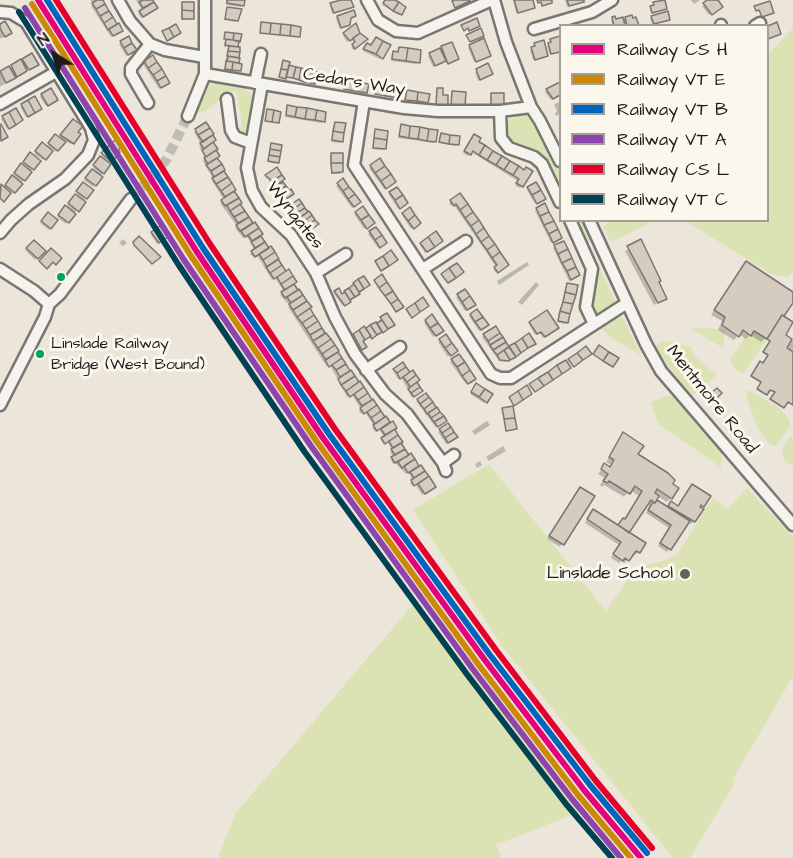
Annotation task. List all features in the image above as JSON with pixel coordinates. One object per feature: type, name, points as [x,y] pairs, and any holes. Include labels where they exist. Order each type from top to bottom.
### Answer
[{"type":"street","points":[[118,0],[130,21],[150,44],[165,50],[204,57]]},
{"type":"street","points":[[188,116],[205,74],[205,0]]},
{"type":"street","points":[[367,0],[378,20],[396,31],[418,33],[493,0],[506,42],[531,106],[559,157]]},
{"type":"street","points":[[534,29],[592,12],[610,1]]},
{"type":"street","points":[[0,12],[11,13],[26,22],[91,128],[94,140],[87,155],[65,179],[29,204],[11,220],[1,236]]},
{"type":"street","points":[[148,103],[131,74],[131,68],[150,44]]},
{"type":"street","name":"Wyngates","points":[[261,54],[248,168],[252,191],[261,207],[291,235],[316,273],[335,317],[366,370],[385,394],[407,414],[445,467],[454,455]]},
{"type":"street","points":[[0,104],[56,72]]},
{"type":"street","name":"Cedars Way","points":[[205,74],[438,111],[500,111],[531,106]]},
{"type":"street","points":[[227,99],[231,130],[235,137],[251,143]]},
{"type":"street","points":[[364,101],[354,165],[492,374],[500,378],[511,378],[627,303]]},
{"type":"street","points":[[500,111],[501,138],[509,148],[534,157],[542,164],[559,198]]},
{"type":"street","points":[[0,405],[45,317],[49,304],[60,294],[131,199]]},
{"type":"street","points":[[571,222],[591,269],[586,307],[594,324]]},
{"type":"street","name":"Mentmore Road","points":[[590,222],[646,344],[661,371],[793,525]]},
{"type":"street","points":[[423,269],[466,241]]},
{"type":"street","name":"Wyngates","points":[[316,273],[346,254]]},
{"type":"street","points":[[0,269],[34,291],[49,304]]},
{"type":"street","points":[[366,370],[400,347]]},
{"type":"green space","points":[[793,28],[793,272],[788,277],[771,274],[688,222],[769,222],[769,54]]},
{"type":"green space","points":[[214,83],[242,87],[252,94],[251,129],[245,136],[240,137],[233,128],[242,127],[237,91],[221,93],[221,99],[203,113],[195,111],[202,91]]},
{"type":"green space","points":[[521,115],[528,116],[537,122],[559,170],[559,190],[548,166],[513,147],[505,139],[506,125],[510,119]]},
{"type":"green space","points":[[574,222],[584,222],[593,239],[588,242],[615,302],[611,308],[601,314],[596,313],[590,306],[594,283]]},
{"type":"green space","points":[[608,222],[650,223],[611,242],[603,227]]},
{"type":"green space","points":[[619,316],[623,318],[641,355],[613,339],[600,327]]},
{"type":"green space","points":[[692,327],[724,331],[723,348],[692,329]]},
{"type":"green space","points":[[754,331],[767,339],[743,374],[736,370],[730,359],[748,334],[751,336]]},
{"type":"green space","points":[[663,341],[691,347],[694,355],[717,375],[691,397],[657,351],[657,345]]},
{"type":"green space","points":[[747,391],[751,391],[781,409],[788,418],[791,425],[776,446],[769,444],[756,425],[746,395]]},
{"type":"green space","points":[[670,395],[679,402],[721,452],[721,470],[712,461],[658,424],[651,402]]},
{"type":"green space","points":[[790,436],[793,438],[793,467],[783,458],[782,449]]},
{"type":"green space","points":[[489,464],[606,611],[635,568],[663,561],[677,554],[713,498],[728,509],[747,488],[793,537],[793,676],[690,858],[673,858],[502,646],[413,510]]},
{"type":"green space","points":[[415,602],[582,811],[496,845],[502,858],[218,858],[235,814]]},
{"type":"building","points":[[103,0],[105,4],[96,9],[92,3]]},
{"type":"building","points":[[143,0],[154,2],[143,8],[139,2]]},
{"type":"building","points":[[227,0],[245,0],[244,6],[227,3]]},
{"type":"building","points":[[351,0],[354,7],[334,13],[330,3]]},
{"type":"building","points":[[385,0],[399,2],[393,11],[383,3]]},
{"type":"building","points":[[514,0],[533,0],[535,8],[518,13]]},
{"type":"building","points":[[537,0],[552,0],[552,3],[542,6]]},
{"type":"building","points":[[567,0],[584,0],[584,2],[569,6]]},
{"type":"building","points":[[665,0],[667,9],[652,13],[650,6],[654,5],[653,2]]},
{"type":"building","points":[[707,0],[718,0],[723,7],[712,15],[703,3]]},
{"type":"building","points":[[452,1],[470,1],[455,8]]},
{"type":"building","points":[[770,1],[774,13],[762,17],[754,6]]},
{"type":"building","points":[[154,2],[158,8],[143,17],[139,11]]},
{"type":"building","points":[[182,2],[194,2],[194,11],[182,10]]},
{"type":"building","points":[[399,2],[406,7],[402,15],[393,11]]},
{"type":"building","points":[[105,4],[109,11],[100,16],[96,9]]},
{"type":"building","points":[[227,7],[242,9],[238,21],[225,19]]},
{"type":"building","points":[[182,10],[194,11],[194,19],[182,19]]},
{"type":"building","points":[[354,10],[356,16],[351,18],[350,25],[341,28],[337,16]]},
{"type":"building","points":[[109,11],[113,17],[104,23],[100,16]]},
{"type":"building","points":[[668,11],[670,20],[654,24],[651,16]]},
{"type":"building","points":[[632,15],[633,18],[636,17],[638,24],[627,24],[625,17]]},
{"type":"building","points":[[615,16],[616,19],[623,17],[625,24],[614,24],[612,17]]},
{"type":"building","points":[[113,17],[117,24],[108,30],[104,23]]},
{"type":"building","points":[[477,18],[480,26],[464,31],[461,25]]},
{"type":"building","points":[[5,21],[12,33],[5,37],[0,24]]},
{"type":"building","points":[[261,22],[271,23],[270,34],[260,33]]},
{"type":"building","points":[[777,22],[781,34],[769,39],[769,26]]},
{"type":"building","points":[[119,23],[123,31],[113,36],[109,29]]},
{"type":"building","points":[[271,23],[281,24],[280,35],[270,34]]},
{"type":"building","points":[[356,23],[360,33],[350,41],[343,33]]},
{"type":"building","points":[[176,24],[181,33],[174,37],[169,28]]},
{"type":"building","points":[[281,24],[291,25],[290,36],[280,35]]},
{"type":"building","points":[[291,25],[301,27],[300,37],[290,36]]},
{"type":"building","points":[[169,28],[174,37],[167,41],[162,31]]},
{"type":"building","points":[[481,28],[484,36],[470,42],[466,35]]},
{"type":"building","points":[[225,32],[234,33],[233,40],[224,39]]},
{"type":"building","points":[[234,33],[242,34],[240,42],[233,40]]},
{"type":"building","points":[[360,33],[368,39],[355,49],[352,44],[355,42],[353,38]]},
{"type":"building","points":[[129,36],[132,43],[124,48],[120,41]]},
{"type":"building","points":[[559,36],[559,52],[551,54],[548,43],[551,42],[550,39]]},
{"type":"building","points":[[376,37],[383,41],[376,54],[363,49],[367,43],[371,45]]},
{"type":"building","points":[[484,38],[491,56],[476,62],[469,45]]},
{"type":"building","points":[[226,39],[239,41],[238,47],[225,45]]},
{"type":"building","points":[[544,40],[548,56],[535,60],[531,47],[535,46],[534,43]]},
{"type":"building","points":[[383,41],[391,45],[383,59],[376,54]]},
{"type":"building","points":[[452,42],[459,59],[448,64],[441,46]]},
{"type":"building","points":[[132,43],[137,50],[128,55],[124,48]]},
{"type":"building","points":[[229,46],[240,47],[240,52],[228,51]]},
{"type":"building","points":[[399,47],[408,48],[406,61],[392,59],[393,51],[398,52]]},
{"type":"building","points":[[408,48],[421,50],[420,63],[406,61]]},
{"type":"building","points":[[440,48],[446,61],[435,66],[429,53]]},
{"type":"building","points":[[228,51],[240,52],[239,58],[227,56]]},
{"type":"building","points":[[32,53],[39,65],[29,70],[22,59]]},
{"type":"building","points":[[153,55],[157,62],[148,68],[144,61]]},
{"type":"building","points":[[228,56],[240,58],[239,63],[227,61]]},
{"type":"building","points":[[21,59],[27,71],[17,77],[11,65]]},
{"type":"building","points":[[283,60],[290,62],[288,70],[281,69]]},
{"type":"building","points":[[226,61],[233,62],[232,70],[225,69]]},
{"type":"building","points":[[157,62],[162,69],[153,75],[148,68]]},
{"type":"building","points":[[233,62],[242,64],[241,71],[232,70]]},
{"type":"building","points":[[488,63],[493,74],[480,80],[476,69]]},
{"type":"building","points":[[289,65],[296,67],[293,78],[286,77]]},
{"type":"building","points":[[9,66],[16,78],[6,83],[0,71]]},
{"type":"building","points":[[296,67],[301,68],[299,80],[293,78]]},
{"type":"building","points":[[301,68],[307,70],[304,82],[299,80]]},
{"type":"building","points":[[162,69],[166,76],[157,81],[153,75]]},
{"type":"building","points":[[281,69],[288,70],[286,79],[279,77]]},
{"type":"building","points":[[307,70],[313,71],[310,83],[304,82]]},
{"type":"building","points":[[313,71],[318,72],[315,84],[310,83]]},
{"type":"building","points":[[166,76],[170,83],[161,88],[157,81]]},
{"type":"building","points":[[345,80],[356,82],[355,91],[344,89]]},
{"type":"building","points":[[356,82],[369,84],[367,93],[355,91]]},
{"type":"building","points":[[559,82],[559,96],[553,99],[546,89]]},
{"type":"building","points":[[376,86],[388,88],[386,96],[375,94]]},
{"type":"building","points":[[51,88],[58,100],[48,106],[41,94]]},
{"type":"building","points":[[388,88],[399,90],[398,98],[386,96]]},
{"type":"building","points":[[437,88],[443,88],[443,95],[448,95],[448,105],[436,105]]},
{"type":"building","points":[[407,90],[418,92],[417,101],[405,100]]},
{"type":"building","points":[[452,91],[466,92],[465,106],[451,105]]},
{"type":"building","points":[[418,92],[430,94],[428,103],[417,101]]},
{"type":"building","points":[[491,93],[504,93],[504,106],[491,106]]},
{"type":"building","points":[[35,96],[42,109],[35,113],[28,100]]},
{"type":"building","points":[[28,100],[35,113],[28,117],[21,104]]},
{"type":"building","points":[[287,105],[297,107],[295,117],[286,115]]},
{"type":"building","points":[[297,107],[307,108],[305,119],[295,117]]},
{"type":"building","points":[[16,108],[23,120],[16,125],[9,112]]},
{"type":"building","points":[[307,108],[317,110],[315,120],[305,119]]},
{"type":"building","points":[[267,109],[274,110],[272,122],[265,121]]},
{"type":"building","points":[[274,110],[281,112],[279,123],[272,122]]},
{"type":"building","points":[[317,110],[326,112],[325,122],[315,120]]},
{"type":"building","points":[[9,112],[16,125],[9,129],[2,116]]},
{"type":"building","points":[[73,119],[83,126],[74,144],[60,135]]},
{"type":"building","points":[[206,122],[210,128],[198,135],[195,129]]},
{"type":"building","points":[[335,122],[346,123],[344,133],[333,131]]},
{"type":"building","points":[[401,124],[410,126],[409,138],[399,136]]},
{"type":"building","points":[[0,125],[8,137],[1,141]]},
{"type":"building","points":[[410,126],[420,127],[418,139],[409,138]]},
{"type":"building","points":[[420,127],[429,129],[427,141],[418,139]]},
{"type":"building","points":[[210,128],[214,134],[203,142],[198,135]]},
{"type":"building","points":[[375,129],[388,131],[387,140],[374,138]]},
{"type":"building","points":[[429,129],[438,130],[436,142],[427,141]]},
{"type":"building","points":[[333,131],[344,133],[343,142],[332,140]]},
{"type":"building","points":[[441,133],[450,135],[449,144],[439,142]]},
{"type":"building","points":[[55,134],[66,142],[58,151],[48,143]]},
{"type":"building","points":[[474,134],[481,138],[479,142],[485,145],[479,155],[473,151],[471,155],[464,151]]},
{"type":"building","points":[[213,135],[216,140],[204,149],[200,143]]},
{"type":"building","points":[[450,135],[460,136],[459,145],[449,144]]},
{"type":"building","points":[[374,138],[387,140],[386,149],[373,148]]},
{"type":"building","points":[[115,140],[122,145],[118,151],[120,152],[112,162],[101,153]]},
{"type":"building","points":[[42,142],[53,151],[46,160],[35,151]]},
{"type":"building","points":[[213,142],[218,149],[206,157],[202,150]]},
{"type":"building","points":[[271,143],[282,145],[281,151],[270,149]]},
{"type":"building","points":[[485,145],[493,151],[487,160],[479,155]]},
{"type":"building","points":[[270,149],[281,151],[280,157],[269,155]]},
{"type":"building","points":[[216,150],[220,156],[208,164],[204,158]]},
{"type":"building","points":[[493,151],[502,156],[496,165],[487,160]]},
{"type":"building","points":[[30,152],[41,161],[34,170],[23,162]]},
{"type":"building","points":[[331,153],[343,153],[343,163],[331,163]]},
{"type":"building","points":[[269,155],[280,157],[279,163],[268,161]]},
{"type":"building","points":[[100,156],[111,164],[104,174],[93,165]]},
{"type":"building","points":[[502,156],[510,161],[504,170],[496,165]]},
{"type":"building","points":[[217,158],[222,164],[211,171],[206,165]]},
{"type":"building","points":[[380,158],[385,166],[375,173],[370,165]]},
{"type":"building","points":[[510,161],[519,166],[513,175],[504,170]]},
{"type":"building","points":[[21,163],[32,172],[25,181],[14,173]]},
{"type":"building","points":[[331,163],[343,163],[343,172],[332,173]]},
{"type":"building","points":[[222,164],[225,170],[214,177],[211,171]]},
{"type":"building","points":[[385,166],[391,174],[381,181],[375,173]]},
{"type":"building","points":[[519,166],[524,170],[526,167],[533,171],[523,187],[516,183],[519,179],[513,175]]},
{"type":"building","points":[[277,167],[282,175],[272,181],[265,175]]},
{"type":"building","points":[[92,169],[103,177],[96,186],[85,178]]},
{"type":"building","points":[[224,171],[228,177],[216,184],[212,178]]},
{"type":"building","points":[[391,174],[396,182],[386,189],[381,181]]},
{"type":"building","points":[[12,175],[23,184],[15,193],[5,185]]},
{"type":"building","points":[[282,175],[285,179],[275,186],[272,181]]},
{"type":"building","points":[[228,177],[232,183],[221,191],[216,184]]},
{"type":"building","points":[[343,178],[349,187],[343,191],[337,183]]},
{"type":"building","points":[[83,182],[94,190],[87,199],[76,191]]},
{"type":"building","points":[[283,182],[286,186],[276,192],[273,188]]},
{"type":"building","points":[[536,182],[541,190],[532,195],[527,187]]},
{"type":"building","points":[[232,183],[236,190],[225,197],[221,191]]},
{"type":"building","points":[[1,184],[11,193],[4,202],[0,198]]},
{"type":"building","points":[[286,186],[289,190],[279,197],[276,192]]},
{"type":"building","points":[[349,187],[355,194],[348,199],[343,191]]},
{"type":"building","points":[[397,187],[403,195],[395,200],[389,192]]},
{"type":"building","points":[[291,189],[294,194],[283,201],[280,196]]},
{"type":"building","points":[[541,190],[546,199],[537,204],[532,195]]},
{"type":"building","points":[[234,191],[239,198],[225,206],[221,200]]},
{"type":"building","points":[[460,193],[468,204],[460,210],[450,200]]},
{"type":"building","points":[[75,194],[86,202],[79,212],[68,203]]},
{"type":"building","points":[[355,194],[361,202],[354,207],[348,199]]},
{"type":"building","points":[[403,195],[408,203],[400,209],[395,200]]},
{"type":"building","points":[[239,198],[242,203],[230,211],[227,205]]},
{"type":"building","points":[[299,199],[302,203],[292,210],[289,206]]},
{"type":"building","points":[[302,203],[305,208],[295,214],[292,210]]},
{"type":"building","points":[[545,203],[549,212],[540,216],[536,208]]},
{"type":"building","points":[[240,204],[245,211],[234,217],[230,211]]},
{"type":"building","points":[[468,204],[473,212],[465,218],[460,210]]},
{"type":"building","points":[[65,205],[76,214],[69,223],[58,215]]},
{"type":"building","points":[[363,206],[369,215],[361,220],[355,212]]},
{"type":"building","points":[[410,207],[415,215],[408,221],[402,213]]},
{"type":"building","points":[[305,208],[308,212],[298,219],[295,214]]},
{"type":"building","points":[[245,211],[249,217],[238,223],[234,217]]},
{"type":"building","points":[[309,211],[312,215],[303,222],[300,217]]},
{"type":"building","points":[[48,212],[58,220],[51,229],[41,221]]},
{"type":"building","points":[[473,212],[479,220],[471,226],[465,218]]},
{"type":"building","points":[[549,212],[554,221],[544,225],[540,216]]},
{"type":"building","points":[[312,215],[315,220],[306,226],[303,222]]},
{"type":"building","points":[[369,215],[375,223],[367,229],[361,220]]},
{"type":"building","points":[[415,215],[421,223],[414,229],[408,221]]},
{"type":"building","points":[[249,217],[253,223],[240,231],[236,225]]},
{"type":"building","points":[[315,220],[319,224],[309,231],[306,226]]},
{"type":"building","points":[[479,220],[484,228],[476,234],[471,226]]},
{"type":"building","points":[[554,221],[558,229],[549,234],[544,225]]},
{"type":"building","points":[[255,222],[259,228],[245,237],[241,231]]},
{"type":"building","points":[[160,226],[168,237],[159,243],[151,232]]},
{"type":"building","points":[[376,227],[382,235],[375,240],[369,231]]},
{"type":"building","points":[[259,228],[263,234],[252,241],[248,235]]},
{"type":"building","points":[[484,228],[489,236],[481,242],[476,234]]},
{"type":"building","points":[[558,229],[562,238],[553,243],[549,234]]},
{"type":"building","points":[[436,231],[443,241],[435,247],[428,237]]},
{"type":"building","points":[[382,235],[387,243],[380,248],[375,240]]},
{"type":"building","points":[[139,236],[161,257],[152,264],[134,245],[133,242]]},
{"type":"building","points":[[261,236],[265,242],[255,248],[251,242]]},
{"type":"building","points":[[489,236],[495,244],[487,250],[481,242]]},
{"type":"building","points":[[428,237],[435,247],[427,252],[420,243]]},
{"type":"building","points":[[641,239],[667,299],[658,303],[627,246]]},
{"type":"building","points":[[34,240],[46,251],[38,259],[26,248]]},
{"type":"building","points":[[564,241],[568,249],[558,254],[554,245]]},
{"type":"building","points":[[265,242],[269,248],[255,257],[251,251]]},
{"type":"building","points":[[495,244],[500,252],[492,258],[487,250]]},
{"type":"building","points":[[271,246],[275,252],[263,260],[259,254]]},
{"type":"building","points":[[51,248],[62,258],[56,265],[53,262],[47,269],[39,261]]},
{"type":"building","points":[[568,249],[572,258],[562,263],[558,254]]},
{"type":"building","points":[[391,250],[398,260],[389,266],[383,256]]},
{"type":"building","points":[[275,252],[279,259],[267,267],[263,260]]},
{"type":"building","points":[[500,252],[509,265],[498,273],[494,267],[497,265],[492,258]]},
{"type":"building","points":[[383,256],[389,266],[381,271],[375,261]]},
{"type":"building","points":[[572,258],[576,267],[567,271],[562,263]]},
{"type":"building","points":[[278,259],[282,265],[270,273],[266,267]]},
{"type":"building","points":[[746,261],[793,292],[793,303],[784,316],[782,315],[767,339],[754,331],[751,336],[743,330],[739,337],[722,325],[725,317],[714,310]]},
{"type":"building","points":[[457,263],[464,272],[456,278],[449,268]]},
{"type":"building","points":[[282,265],[286,271],[274,279],[270,273]]},
{"type":"building","points":[[576,267],[580,275],[571,280],[567,271]]},
{"type":"building","points":[[449,268],[456,278],[448,283],[441,274]]},
{"type":"building","points":[[289,269],[293,276],[281,284],[277,277]]},
{"type":"building","points":[[382,274],[387,282],[379,288],[374,280]]},
{"type":"building","points":[[293,276],[297,282],[285,290],[281,284]]},
{"type":"building","points":[[364,276],[370,285],[364,289],[358,279]]},
{"type":"building","points":[[358,279],[364,289],[359,292],[353,283]]},
{"type":"building","points":[[387,282],[393,291],[385,296],[379,288]]},
{"type":"building","points":[[567,283],[578,285],[576,295],[565,292]]},
{"type":"building","points":[[294,284],[298,290],[285,298],[281,292]]},
{"type":"building","points":[[354,284],[360,294],[355,297],[349,288]]},
{"type":"building","points":[[339,288],[342,294],[345,292],[351,302],[345,306],[334,291]]},
{"type":"building","points":[[349,288],[355,297],[350,300],[344,291]]},
{"type":"building","points":[[299,289],[303,295],[291,303],[287,297]]},
{"type":"building","points":[[465,289],[470,296],[462,302],[457,294]]},
{"type":"building","points":[[393,291],[398,299],[391,304],[385,296]]},
{"type":"building","points":[[565,292],[576,295],[573,304],[563,302]]},
{"type":"building","points":[[303,295],[307,301],[293,310],[289,304]]},
{"type":"building","points":[[470,296],[476,305],[467,310],[462,302]]},
{"type":"building","points":[[423,297],[429,306],[420,312],[415,303]]},
{"type":"building","points":[[398,299],[404,307],[396,312],[391,304]]},
{"type":"building","points":[[307,301],[312,307],[297,317],[293,310]]},
{"type":"building","points":[[563,302],[573,304],[570,314],[560,311]]},
{"type":"building","points":[[415,303],[420,312],[412,318],[406,309]]},
{"type":"building","points":[[310,308],[314,315],[302,323],[297,317]]},
{"type":"building","points":[[477,309],[483,317],[475,322],[470,314]]},
{"type":"building","points":[[547,310],[559,328],[545,337],[541,332],[537,334],[529,322]]},
{"type":"building","points":[[560,311],[570,314],[568,323],[558,321]]},
{"type":"building","points":[[387,313],[395,325],[388,329],[380,317]]},
{"type":"building","points":[[432,314],[438,323],[430,328],[425,320]]},
{"type":"building","points":[[314,315],[318,321],[306,329],[302,323]]},
{"type":"building","points":[[782,315],[793,322],[786,335],[792,339],[787,348],[793,352],[793,405],[788,402],[784,408],[770,399],[775,392],[770,390],[767,395],[757,389],[761,382],[751,376],[760,361],[763,363],[768,355],[763,352],[770,341],[767,339]]},
{"type":"building","points":[[483,317],[489,325],[481,330],[475,322]]},
{"type":"building","points":[[382,320],[388,329],[383,333],[377,323]]},
{"type":"building","points":[[318,321],[322,328],[310,335],[306,329]]},
{"type":"building","points":[[376,322],[382,332],[377,335],[370,325]]},
{"type":"building","points":[[438,323],[444,331],[436,336],[430,328]]},
{"type":"building","points":[[370,325],[377,335],[372,339],[366,328]]},
{"type":"building","points":[[364,326],[371,336],[365,340],[359,330]]},
{"type":"building","points":[[496,326],[500,333],[488,341],[483,334]]},
{"type":"building","points":[[322,328],[325,333],[313,341],[310,335]]},
{"type":"building","points":[[359,330],[367,347],[362,350],[353,334]]},
{"type":"building","points":[[326,333],[331,339],[318,348],[313,341]]},
{"type":"building","points":[[500,333],[503,337],[490,345],[488,341]]},
{"type":"building","points":[[529,333],[536,344],[528,348],[522,338]]},
{"type":"building","points":[[446,334],[452,343],[445,348],[439,339]]},
{"type":"building","points":[[503,337],[506,342],[493,350],[490,345]]},
{"type":"building","points":[[522,338],[528,348],[521,353],[515,343]]},
{"type":"building","points":[[331,339],[335,345],[322,354],[318,348]]},
{"type":"building","points":[[506,342],[509,347],[497,355],[493,350]]},
{"type":"building","points":[[452,343],[458,351],[451,356],[445,348]]},
{"type":"building","points":[[515,343],[521,353],[516,357],[509,346]]},
{"type":"building","points":[[335,345],[339,351],[326,360],[322,354]]},
{"type":"building","points":[[599,345],[609,352],[603,361],[593,354]]},
{"type":"building","points":[[586,346],[592,354],[583,360],[577,353]]},
{"type":"building","points":[[509,347],[516,357],[510,360],[504,350]]},
{"type":"building","points":[[504,350],[509,361],[500,360],[497,355]]},
{"type":"building","points":[[338,352],[342,358],[329,367],[325,360]]},
{"type":"building","points":[[609,352],[619,358],[613,367],[603,361]]},
{"type":"building","points":[[577,353],[583,360],[574,367],[568,359]]},
{"type":"building","points":[[459,354],[465,362],[457,367],[451,359]]},
{"type":"building","points":[[342,358],[346,364],[336,370],[332,365]]},
{"type":"building","points":[[566,360],[571,368],[562,374],[557,365]]},
{"type":"building","points":[[403,362],[406,367],[397,373],[393,369]]},
{"type":"building","points":[[465,362],[470,370],[462,376],[457,367]]},
{"type":"building","points":[[346,364],[350,371],[340,377],[336,370]]},
{"type":"building","points":[[557,365],[562,374],[553,380],[548,372]]},
{"type":"building","points":[[406,367],[410,372],[400,379],[397,373]]},
{"type":"building","points":[[351,370],[355,376],[341,385],[338,379]]},
{"type":"building","points":[[413,370],[416,375],[407,382],[403,377]]},
{"type":"building","points":[[470,370],[476,379],[468,384],[462,376]]},
{"type":"building","points":[[548,372],[553,380],[544,386],[538,378]]},
{"type":"building","points":[[416,375],[420,380],[410,387],[407,382]]},
{"type":"building","points":[[355,376],[359,382],[346,391],[341,385]]},
{"type":"building","points":[[538,378],[544,386],[535,392],[529,384]]},
{"type":"building","points":[[360,381],[364,387],[350,397],[346,391]]},
{"type":"building","points":[[417,382],[420,387],[411,393],[408,389]]},
{"type":"building","points":[[476,383],[485,389],[479,397],[471,392]]},
{"type":"building","points":[[527,385],[532,394],[523,400],[518,391]]},
{"type":"building","points":[[364,387],[368,393],[358,400],[354,394]]},
{"type":"building","points":[[420,387],[423,391],[414,397],[411,393]]},
{"type":"building","points":[[717,388],[722,393],[716,399],[711,393]]},
{"type":"building","points":[[485,389],[493,394],[487,403],[479,397]]},
{"type":"building","points":[[518,391],[523,400],[514,406],[509,397]]},
{"type":"building","points":[[368,393],[372,400],[362,406],[358,400]]},
{"type":"building","points":[[426,393],[429,397],[420,404],[417,399]]},
{"type":"building","points":[[429,397],[433,402],[424,409],[420,404]]},
{"type":"building","points":[[373,399],[377,405],[364,414],[360,408]]},
{"type":"building","points":[[433,402],[436,408],[427,414],[424,409]]},
{"type":"building","points":[[377,405],[381,411],[371,418],[367,412]]},
{"type":"building","points":[[513,406],[515,418],[504,419],[502,408]]},
{"type":"building","points":[[437,407],[440,412],[431,418],[428,413]]},
{"type":"building","points":[[381,411],[385,417],[375,424],[371,418]]},
{"type":"building","points":[[440,412],[444,416],[434,422],[431,418]]},
{"type":"building","points":[[386,416],[390,422],[377,431],[373,425]]},
{"type":"building","points":[[444,416],[447,421],[438,427],[434,422]]},
{"type":"building","points":[[515,418],[517,429],[506,431],[504,419]]},
{"type":"building","points":[[393,421],[397,428],[385,435],[381,429]]},
{"type":"building","points":[[448,423],[451,427],[442,433],[439,429]]},
{"type":"building","points":[[451,427],[454,432],[445,438],[442,433]]},
{"type":"building","points":[[395,429],[398,435],[385,444],[381,438]]},
{"type":"building","points":[[454,432],[458,437],[448,443],[445,438]]},
{"type":"building","points":[[623,432],[644,446],[638,454],[668,473],[675,480],[673,484],[679,488],[672,499],[657,489],[655,493],[659,496],[655,503],[651,500],[629,533],[618,525],[623,518],[625,519],[642,491],[635,486],[630,494],[609,481],[608,483],[603,481],[608,474],[601,469],[604,463],[610,467],[614,460],[609,457]]},
{"type":"building","points":[[398,435],[403,442],[393,448],[389,441]]},
{"type":"building","points":[[401,443],[405,449],[395,455],[391,449]]},
{"type":"building","points":[[405,449],[409,455],[395,463],[391,457]]},
{"type":"building","points":[[411,453],[415,459],[402,468],[398,462]]},
{"type":"building","points":[[415,459],[419,466],[408,473],[404,466]]},
{"type":"building","points":[[421,465],[425,471],[414,478],[410,472]]},
{"type":"building","points":[[425,471],[429,476],[414,486],[411,480]]},
{"type":"building","points":[[429,476],[436,487],[425,494],[418,484]]},
{"type":"building","points":[[692,484],[711,496],[704,507],[701,505],[700,507],[704,509],[695,522],[668,506],[671,501],[678,506]]},
{"type":"building","points":[[580,487],[595,496],[564,545],[549,536]]},
{"type":"building","points":[[657,500],[690,521],[671,550],[660,543],[671,525],[648,510]]},
{"type":"building","points":[[593,509],[646,543],[640,553],[636,551],[629,561],[625,558],[623,561],[613,554],[621,542],[587,519]]},
{"type":"tunnel","points":[[131,199],[166,160],[188,116]]},
{"type":"transit line","points":[[38,0],[197,252],[323,438],[484,659],[584,790],[641,858]]},
{"type":"transit line","points":[[47,0],[203,248],[329,434],[490,655],[590,785],[647,853]]},
{"type":"transit line","points":[[56,0],[210,244],[335,429],[496,650],[596,781],[652,848]]},
{"type":"transit line","points":[[32,4],[191,256],[317,442],[478,664],[578,795],[631,858]]},
{"type":"transit line","points":[[25,8],[184,260],[311,446],[472,668],[572,799],[621,858]]},
{"type":"transit line","points":[[19,12],[178,264],[304,451],[466,673],[566,804],[612,858]]},
{"type":"place","name":"Linslade Railway Bridge (West Bound)","points":[[40,354]]},
{"type":"place","name":"Linslade School","points":[[685,574]]}]
